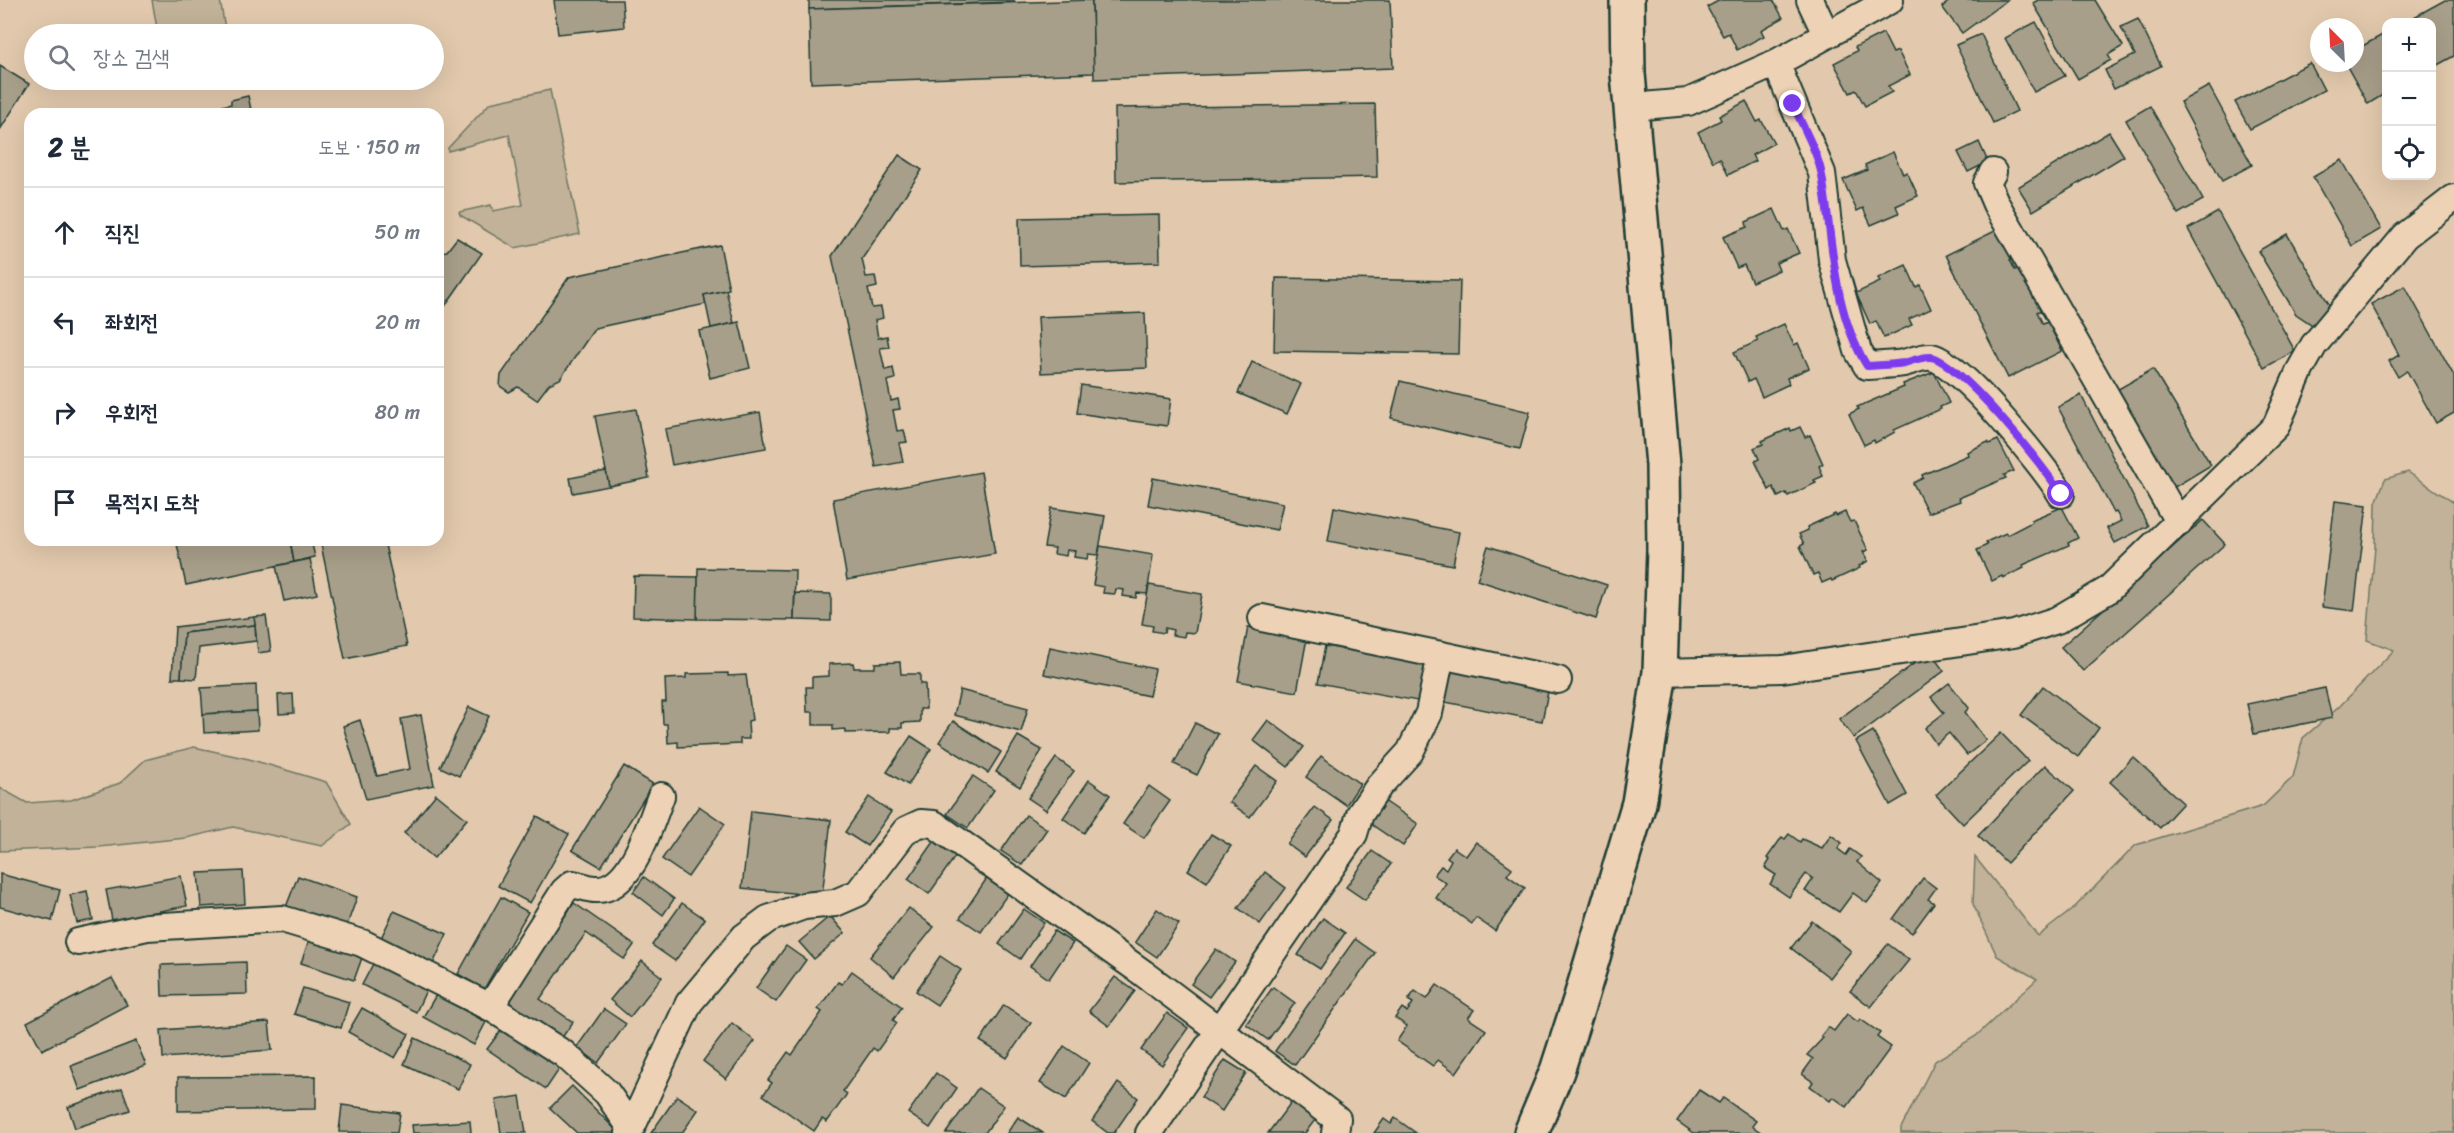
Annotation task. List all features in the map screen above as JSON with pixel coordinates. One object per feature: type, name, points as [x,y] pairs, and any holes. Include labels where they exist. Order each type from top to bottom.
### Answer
[{"type":"main road","points":[[1532,1133],[1557,1071],[1581,997],[1639,803],[1660,672],[1664,549],[1663,465],[1628,74],[1627,0]]},
{"type":"street","points":[[1810,0],[1826,34]]},
{"type":"street","points":[[1632,107],[1688,102],[1776,63],[1890,0]]},
{"type":"street","points":[[1776,63],[1822,173],[1832,260],[1858,351],[1867,366],[1902,363],[1930,356],[1943,361],[1996,412],[2046,468],[2061,494]]},
{"type":"street","points":[[1993,172],[1988,183],[1996,204],[2179,523]]},
{"type":"street","points":[[1660,672],[1782,669],[2014,634],[2057,620],[2108,590],[2276,426],[2300,370],[2314,345],[2405,236],[2454,198]]},
{"type":"street","points":[[1262,618],[1558,680]]},
{"type":"street","points":[[1149,1133],[1354,834],[1360,814],[1379,786],[1410,752],[1429,712],[1441,655]]},
{"type":"street","points":[[490,1007],[564,891],[572,884],[596,890],[614,885],[629,872],[661,796]]},
{"type":"street","points":[[630,1130],[689,1003],[744,937],[768,919],[804,906],[835,903],[858,893],[906,830],[921,823],[934,824],[1143,973],[1218,1032],[1337,1119],[1335,1133]]},
{"type":"street","points":[[78,942],[147,927],[282,919],[362,943],[490,1007],[564,1054],[607,1093],[630,1130]]},
{"type":"shaded area","points":[[152,0],[220,0],[224,24],[156,24]]},
{"type":"shaded area","points":[[550,90],[580,234],[515,248],[460,215],[459,212],[491,205],[493,211],[523,205],[509,135],[448,151],[448,148],[490,103]]},
{"type":"shaded area","points":[[2408,472],[2454,503],[2454,1133],[1901,1133],[1901,1128],[1935,1061],[1976,1036],[2037,979],[1997,956],[1973,904],[1975,857],[2038,936],[2073,909],[2136,845],[2263,806],[2293,777],[2303,738],[2339,707],[2394,650],[2367,640],[2375,546],[2376,503],[2385,479]]},
{"type":"shaded area","points":[[194,747],[249,759],[326,782],[351,824],[322,846],[233,827],[186,838],[99,847],[0,851],[0,788],[27,803],[71,800],[120,783],[145,760]]},
{"type":"building","points":[[554,0],[622,0],[624,27],[558,34]]},
{"type":"building","points":[[809,0],[1014,0],[1014,2],[809,9]]},
{"type":"building","points":[[1092,0],[1094,73],[811,83],[809,9]]},
{"type":"building","points":[[1092,0],[1390,0],[1393,68],[1094,79]]},
{"type":"building","points":[[1720,0],[1773,0],[1783,18],[1761,30],[1764,36],[1737,50],[1729,33],[1723,36],[1707,7]]},
{"type":"building","points":[[1951,0],[2007,0],[1962,33],[1942,7]]},
{"type":"building","points":[[2038,0],[2095,0],[2123,46],[2108,55],[2111,60],[2078,79],[2033,3]]},
{"type":"building","points":[[2445,0],[2454,0],[2454,56],[2436,66],[2436,18],[2412,18]]},
{"type":"building","points":[[2138,19],[2161,66],[2114,89],[2105,70],[2135,55],[2121,27]]},
{"type":"building","points":[[2036,22],[2065,76],[2034,92],[2005,38]]},
{"type":"building","points":[[1883,33],[1893,53],[1898,51],[1910,75],[1888,86],[1892,92],[1865,106],[1856,90],[1850,93],[1834,63],[1857,51],[1855,47]]},
{"type":"building","points":[[1981,34],[2017,111],[1993,123],[1956,45]]},
{"type":"building","points":[[2382,35],[2382,95],[2368,104],[2350,72],[2364,72],[2364,45]]},
{"type":"building","points":[[2310,63],[2310,72],[2315,72],[2324,90],[2250,129],[2235,102]]},
{"type":"building","points":[[0,66],[24,81],[25,90],[0,130]]},
{"type":"building","points":[[2209,86],[2252,165],[2222,181],[2180,102]]},
{"type":"building","points":[[248,96],[251,108],[213,108],[231,104],[231,100]]},
{"type":"building","points":[[1746,101],[1757,122],[1761,120],[1774,143],[1752,155],[1755,161],[1728,175],[1720,158],[1713,162],[1698,132],[1721,120],[1719,116]]},
{"type":"building","points":[[1375,104],[1377,177],[1116,182],[1115,108]]},
{"type":"building","points":[[2150,106],[2203,200],[2178,214],[2126,120]]},
{"type":"building","points":[[2109,132],[2124,156],[2033,211],[2018,187]]},
{"type":"building","points":[[1979,142],[1988,162],[1968,172],[1958,152]]},
{"type":"building","points":[[1893,152],[1903,174],[1907,172],[1918,196],[1896,206],[1899,213],[1871,225],[1863,208],[1857,211],[1843,180],[1867,170],[1865,165]]},
{"type":"building","points":[[899,155],[922,170],[862,259],[866,277],[875,276],[877,287],[868,289],[872,308],[881,307],[883,318],[875,320],[878,338],[887,336],[889,347],[880,348],[885,370],[893,368],[895,379],[887,381],[891,401],[898,399],[900,409],[893,410],[897,431],[904,430],[907,442],[899,443],[903,462],[876,467],[832,256]]},
{"type":"building","points":[[2342,160],[2381,229],[2352,246],[2313,177]]},
{"type":"building","points":[[1774,209],[1784,231],[1788,229],[1799,253],[1776,263],[1779,270],[1752,282],[1744,265],[1737,268],[1723,237],[1747,227],[1746,222]]},
{"type":"building","points":[[2218,212],[2295,351],[2264,368],[2188,229]]},
{"type":"building","points":[[1159,215],[1160,262],[1020,266],[1019,218]]},
{"type":"building","points":[[2001,228],[2015,258],[2010,260],[2015,270],[2020,267],[2042,310],[2037,312],[2043,324],[2048,322],[2062,351],[2008,378],[1946,255]]},
{"type":"building","points":[[2287,234],[2335,314],[2314,326],[2296,314],[2258,251]]},
{"type":"building","points":[[457,238],[482,253],[444,307],[444,251],[447,251]]},
{"type":"building","points":[[720,245],[729,289],[704,295],[706,304],[595,328],[560,379],[549,384],[537,400],[518,387],[509,392],[500,386],[501,375],[569,277]]},
{"type":"building","points":[[1906,265],[1916,287],[1920,285],[1931,309],[1909,319],[1912,325],[1884,338],[1876,321],[1870,324],[1856,293],[1880,282],[1878,278]]},
{"type":"building","points":[[1276,278],[1460,281],[1458,354],[1274,351]]},
{"type":"building","points":[[2405,286],[2454,376],[2454,413],[2436,423],[2407,371],[2398,377],[2389,361],[2399,355],[2371,304]]},
{"type":"building","points":[[726,290],[734,323],[711,328],[704,295]]},
{"type":"building","points":[[1145,313],[1147,368],[1041,373],[1038,317]]},
{"type":"building","points":[[739,322],[750,368],[710,378],[699,331]]},
{"type":"building","points":[[1784,324],[1794,345],[1798,343],[1809,368],[1787,378],[1789,384],[1762,397],[1754,379],[1748,382],[1734,352],[1758,341],[1756,337]]},
{"type":"building","points":[[1252,362],[1301,384],[1287,414],[1238,393]]},
{"type":"building","points":[[2153,369],[2211,465],[2173,488],[2115,391]]},
{"type":"building","points":[[1934,372],[1949,403],[1940,407],[1941,409],[1894,430],[1895,432],[1875,443],[1874,440],[1864,445],[1849,414],[1859,409],[1857,407],[1904,387],[1903,384]]},
{"type":"building","points":[[1400,381],[1530,412],[1520,449],[1391,418]]},
{"type":"building","points":[[1081,385],[1171,399],[1167,426],[1077,413]]},
{"type":"building","points":[[2081,395],[2148,526],[2115,543],[2107,528],[2121,521],[2116,512],[2114,513],[2058,407]]},
{"type":"building","points":[[636,409],[649,478],[609,486],[595,416]]},
{"type":"building","points":[[760,412],[766,448],[672,465],[665,429]]},
{"type":"building","points":[[1800,427],[1805,437],[1810,435],[1823,464],[1819,466],[1823,476],[1814,480],[1816,483],[1788,496],[1786,493],[1778,497],[1773,487],[1769,490],[1755,461],[1759,459],[1754,448],[1763,444],[1762,441],[1790,428],[1791,431]]},
{"type":"building","points":[[1998,440],[2014,471],[2004,475],[2006,478],[1959,498],[1960,501],[1928,513],[1913,483],[1923,478],[1922,475],[1968,455],[1967,452]]},
{"type":"building","points":[[606,471],[609,486],[573,493],[570,478]]},
{"type":"building","points":[[981,472],[995,554],[847,580],[833,499]]},
{"type":"building","points":[[1153,478],[1283,503],[1277,530],[1148,505]]},
{"type":"building","points":[[2335,501],[2367,505],[2354,611],[2322,607]]},
{"type":"building","points":[[1334,507],[1459,532],[1453,565],[1328,541]]},
{"type":"building","points":[[2062,507],[2078,538],[2068,543],[2069,545],[2023,565],[2024,568],[1992,581],[1977,550],[1987,545],[1986,542],[2006,533],[2007,535],[2032,522],[2031,520]]},
{"type":"building","points":[[1051,508],[1105,516],[1098,555],[1088,554],[1087,559],[1074,557],[1075,551],[1067,550],[1066,556],[1054,554],[1055,548],[1044,547]]},
{"type":"building","points":[[1845,512],[1850,522],[1854,521],[1868,550],[1863,552],[1868,561],[1859,566],[1860,568],[1832,581],[1831,579],[1822,583],[1818,573],[1813,575],[1800,546],[1804,544],[1799,534],[1808,530],[1807,527],[1835,514],[1836,516]]},
{"type":"building","points":[[2203,520],[2225,544],[2083,671],[2061,647]]},
{"type":"building","points":[[177,546],[291,546],[294,562],[186,585]]},
{"type":"building","points":[[291,546],[312,546],[315,557],[294,562]]},
{"type":"building","points":[[321,546],[385,546],[407,646],[345,659]]},
{"type":"building","points":[[1100,546],[1153,555],[1147,594],[1137,593],[1136,598],[1123,596],[1124,590],[1116,589],[1115,594],[1103,593],[1104,587],[1093,585]]},
{"type":"building","points":[[1488,546],[1607,585],[1596,619],[1477,580]]},
{"type":"building","points":[[310,559],[317,594],[284,601],[276,566]]},
{"type":"building","points":[[698,568],[795,570],[794,620],[697,619]]},
{"type":"building","points":[[634,576],[698,577],[697,619],[633,617]]},
{"type":"building","points":[[1149,585],[1202,594],[1195,633],[1185,632],[1184,637],[1172,635],[1173,630],[1165,628],[1164,633],[1152,631],[1153,626],[1142,624]]},
{"type":"building","points":[[795,593],[831,594],[831,621],[794,620]]},
{"type":"building","points":[[266,616],[271,651],[258,653],[254,617]]},
{"type":"building","points":[[254,617],[255,625],[184,633],[181,678],[172,678],[175,627]]},
{"type":"building","points":[[255,625],[256,641],[199,648],[196,679],[181,678],[184,633]]},
{"type":"building","points":[[1248,627],[1307,638],[1297,692],[1238,681]]},
{"type":"building","points":[[1325,646],[1430,665],[1423,702],[1318,683]]},
{"type":"building","points":[[1050,647],[1155,669],[1149,696],[1044,674]]},
{"type":"building","points":[[1930,652],[1944,671],[1854,738],[1839,719]]},
{"type":"building","points":[[900,662],[901,674],[920,674],[920,684],[925,684],[926,709],[920,709],[920,722],[902,723],[902,728],[890,728],[890,732],[845,733],[845,729],[833,730],[833,725],[813,725],[813,712],[807,712],[806,687],[812,687],[812,677],[829,676],[829,664],[853,663],[854,668],[875,668],[875,663]]},
{"type":"building","points":[[1452,669],[1549,687],[1542,721],[1445,702]]},
{"type":"building","points":[[728,673],[728,676],[746,675],[752,720],[748,721],[749,739],[740,739],[740,744],[678,747],[678,742],[668,743],[667,724],[663,724],[662,702],[666,702],[665,679],[686,678],[686,674]]},
{"type":"building","points":[[1949,683],[1969,708],[1965,712],[1986,740],[1967,755],[1949,733],[1936,744],[1925,728],[1944,713],[1931,697]]},
{"type":"building","points":[[256,685],[257,711],[203,714],[201,688]]},
{"type":"building","points":[[2043,686],[2099,728],[2078,757],[2021,715]]},
{"type":"building","points":[[2325,688],[2332,718],[2254,734],[2247,704]]},
{"type":"building","points":[[960,690],[1028,708],[1021,732],[954,715]]},
{"type":"building","points":[[293,694],[294,713],[279,714],[278,695]]},
{"type":"building","points":[[469,707],[489,716],[459,776],[440,767]]},
{"type":"building","points":[[257,711],[258,730],[204,733],[203,714]]},
{"type":"building","points":[[421,715],[434,785],[366,799],[343,726],[360,720],[377,776],[410,769],[401,719]]},
{"type":"building","points":[[1268,720],[1304,747],[1288,767],[1253,740]]},
{"type":"building","points":[[953,721],[1001,752],[988,773],[939,742]]},
{"type":"building","points":[[1195,723],[1218,734],[1197,775],[1174,764]]},
{"type":"building","points":[[1873,731],[1907,795],[1890,805],[1856,741]]},
{"type":"building","points":[[2001,733],[2028,761],[1963,824],[1936,795]]},
{"type":"building","points":[[911,736],[931,749],[908,785],[887,772]]},
{"type":"building","points":[[1018,736],[1042,750],[1020,787],[996,772]]},
{"type":"building","points":[[1321,756],[1360,784],[1346,805],[1306,777]]},
{"type":"building","points":[[2133,757],[2183,803],[2160,828],[2110,782]]},
{"type":"building","points":[[1056,758],[1074,771],[1046,810],[1028,798]]},
{"type":"building","points":[[2045,765],[2074,791],[2007,863],[1978,836]]},
{"type":"building","points":[[624,766],[653,784],[601,867],[572,850]]},
{"type":"building","points":[[1256,766],[1277,781],[1250,817],[1229,802]]},
{"type":"building","points":[[973,776],[994,790],[968,828],[947,814]]},
{"type":"building","points":[[1089,780],[1110,795],[1084,833],[1063,818]]},
{"type":"building","points":[[1149,786],[1170,801],[1144,838],[1123,824]]},
{"type":"building","points":[[436,794],[467,819],[434,858],[404,833]]},
{"type":"building","points":[[869,797],[891,812],[867,846],[845,832]]},
{"type":"building","points":[[1380,798],[1418,824],[1403,846],[1365,820]]},
{"type":"building","points":[[699,806],[725,824],[688,877],[662,859]]},
{"type":"building","points":[[1315,807],[1333,820],[1305,857],[1287,844]]},
{"type":"building","points":[[751,811],[831,820],[822,896],[742,888]]},
{"type":"building","points":[[1026,815],[1047,829],[1022,865],[1001,851]]},
{"type":"building","points":[[537,816],[569,834],[530,903],[498,886]]},
{"type":"building","points":[[1211,834],[1231,846],[1207,882],[1188,870]]},
{"type":"building","points":[[1789,834],[1800,842],[1802,839],[1822,848],[1831,835],[1842,843],[1838,849],[1846,855],[1850,849],[1861,857],[1857,862],[1882,883],[1867,903],[1853,893],[1839,912],[1805,891],[1813,879],[1806,874],[1789,897],[1770,884],[1776,875],[1765,868],[1770,860],[1767,858],[1782,837],[1785,839]]},
{"type":"building","points":[[936,839],[957,854],[929,894],[908,879]]},
{"type":"building","points":[[1476,842],[1512,868],[1507,875],[1525,888],[1495,931],[1476,918],[1472,924],[1436,898],[1446,883],[1434,875],[1441,866],[1446,869],[1451,860],[1447,857],[1454,848],[1466,856]]},
{"type":"building","points":[[1372,851],[1391,864],[1365,900],[1346,887]]},
{"type":"building","points":[[243,871],[245,904],[201,907],[198,873]]},
{"type":"building","points":[[1265,872],[1286,888],[1260,924],[1238,908]]},
{"type":"building","points":[[0,874],[60,890],[52,921],[0,907]]},
{"type":"building","points":[[181,876],[187,906],[112,920],[106,890]]},
{"type":"building","points":[[298,876],[357,897],[346,928],[286,907]]},
{"type":"building","points":[[644,877],[674,899],[663,915],[633,892]]},
{"type":"building","points":[[987,878],[1009,892],[981,932],[960,918]]},
{"type":"building","points":[[1923,878],[1936,888],[1928,899],[1934,903],[1912,933],[1893,919]]},
{"type":"building","points":[[87,891],[93,920],[77,923],[70,895]]},
{"type":"building","points":[[501,897],[528,912],[484,989],[458,974]]},
{"type":"building","points":[[574,903],[634,945],[624,959],[586,933],[540,999],[573,1022],[561,1039],[506,1000]]},
{"type":"building","points":[[682,903],[705,919],[675,961],[652,945]]},
{"type":"building","points":[[909,908],[934,927],[894,977],[870,957]]},
{"type":"building","points":[[1024,909],[1044,923],[1020,959],[999,944]]},
{"type":"building","points":[[1157,909],[1179,924],[1157,957],[1135,942]]},
{"type":"building","points":[[394,911],[447,934],[432,966],[379,942]]},
{"type":"building","points":[[830,916],[845,933],[814,959],[799,942]]},
{"type":"building","points":[[1323,918],[1345,933],[1320,969],[1298,955]]},
{"type":"building","points":[[1812,921],[1851,951],[1830,978],[1791,948]]},
{"type":"building","points":[[1054,931],[1073,943],[1049,979],[1030,966]]},
{"type":"building","points":[[310,937],[363,955],[354,980],[301,963]]},
{"type":"building","points":[[1355,939],[1375,953],[1295,1065],[1275,1051]]},
{"type":"building","points":[[1888,944],[1909,960],[1871,1007],[1850,991]]},
{"type":"building","points":[[786,946],[806,960],[776,1002],[756,988]]},
{"type":"building","points":[[1216,949],[1235,962],[1209,997],[1191,984]]},
{"type":"building","points":[[940,956],[961,970],[937,1005],[916,991]]},
{"type":"building","points":[[642,961],[662,977],[630,1017],[610,1000]]},
{"type":"building","points":[[246,962],[247,994],[162,996],[161,965]]},
{"type":"building","points":[[374,962],[427,988],[416,1012],[362,985]]},
{"type":"building","points":[[852,971],[902,1007],[893,1020],[897,1023],[877,1051],[873,1048],[843,1091],[847,1094],[827,1122],[822,1119],[814,1131],[763,1095],[772,1083],[768,1080],[788,1052],[792,1055],[822,1012],[818,1009],[838,982],[842,984]]},
{"type":"building","points":[[1115,977],[1135,991],[1109,1026],[1089,1011]]},
{"type":"building","points":[[112,978],[127,1005],[42,1050],[27,1022]]},
{"type":"building","points":[[1437,985],[1474,1010],[1468,1018],[1486,1030],[1456,1073],[1438,1060],[1433,1066],[1397,1041],[1407,1026],[1395,1018],[1402,1008],[1407,1012],[1413,1003],[1408,1000],[1415,991],[1427,999]]},
{"type":"building","points":[[1273,987],[1295,1003],[1268,1040],[1246,1024]]},
{"type":"building","points":[[303,988],[349,1002],[341,1028],[294,1014]]},
{"type":"building","points":[[436,995],[486,1022],[474,1045],[423,1017]]},
{"type":"building","points":[[1004,1005],[1031,1023],[1007,1058],[980,1041]]},
{"type":"building","points":[[362,1008],[409,1034],[395,1058],[348,1032]]},
{"type":"building","points":[[604,1009],[626,1024],[598,1063],[577,1047]]},
{"type":"building","points":[[1167,1013],[1188,1028],[1162,1065],[1141,1050]]},
{"type":"building","points":[[1847,1014],[1858,1022],[1860,1019],[1880,1033],[1877,1037],[1891,1047],[1847,1107],[1833,1097],[1830,1101],[1810,1086],[1813,1082],[1802,1074],[1813,1059],[1807,1055],[1823,1038],[1821,1036],[1828,1027],[1834,1031]]},
{"type":"building","points":[[269,1022],[272,1050],[163,1058],[161,1030]]},
{"type":"building","points":[[732,1023],[755,1041],[726,1079],[703,1061]]},
{"type":"building","points":[[502,1029],[560,1068],[546,1089],[487,1049]]},
{"type":"building","points":[[415,1038],[470,1064],[458,1089],[404,1064]]},
{"type":"building","points":[[136,1041],[146,1065],[80,1090],[71,1066]]},
{"type":"building","points":[[1064,1046],[1089,1063],[1066,1099],[1040,1083]]},
{"type":"building","points":[[1225,1060],[1246,1073],[1222,1111],[1201,1097]]},
{"type":"building","points":[[936,1073],[957,1088],[930,1128],[908,1113]]},
{"type":"building","points":[[316,1076],[316,1109],[178,1111],[178,1077]]},
{"type":"building","points":[[1118,1083],[1138,1098],[1114,1133],[1108,1133],[1092,1121]]},
{"type":"building","points":[[572,1086],[617,1131],[616,1133],[577,1133],[550,1108]]},
{"type":"building","points":[[122,1088],[130,1110],[75,1128],[68,1107]]},
{"type":"building","points":[[978,1088],[1004,1106],[985,1133],[946,1133]]},
{"type":"building","points":[[1699,1090],[1719,1103],[1723,1098],[1756,1121],[1752,1126],[1762,1133],[1694,1133],[1677,1121]]},
{"type":"building","points":[[520,1096],[526,1133],[501,1133],[496,1100]]},
{"type":"building","points":[[677,1096],[698,1110],[682,1133],[651,1133]]},
{"type":"building","points":[[1295,1097],[1319,1115],[1305,1133],[1268,1133]]},
{"type":"building","points":[[342,1105],[400,1113],[397,1133],[339,1132]]},
{"type":"building","points":[[1018,1117],[1043,1133],[1007,1133]]},
{"type":"building","points":[[1395,1118],[1416,1133],[1374,1133],[1384,1119],[1391,1124]]},
{"type":"building","points":[[470,1121],[471,1133],[413,1133],[412,1125]]},
{"type":"route","points":[[1793,104],[1822,173],[1832,260],[1858,351],[1867,366],[1902,363],[1930,356],[1943,361],[1996,412],[2046,468],[2061,494]]}]
